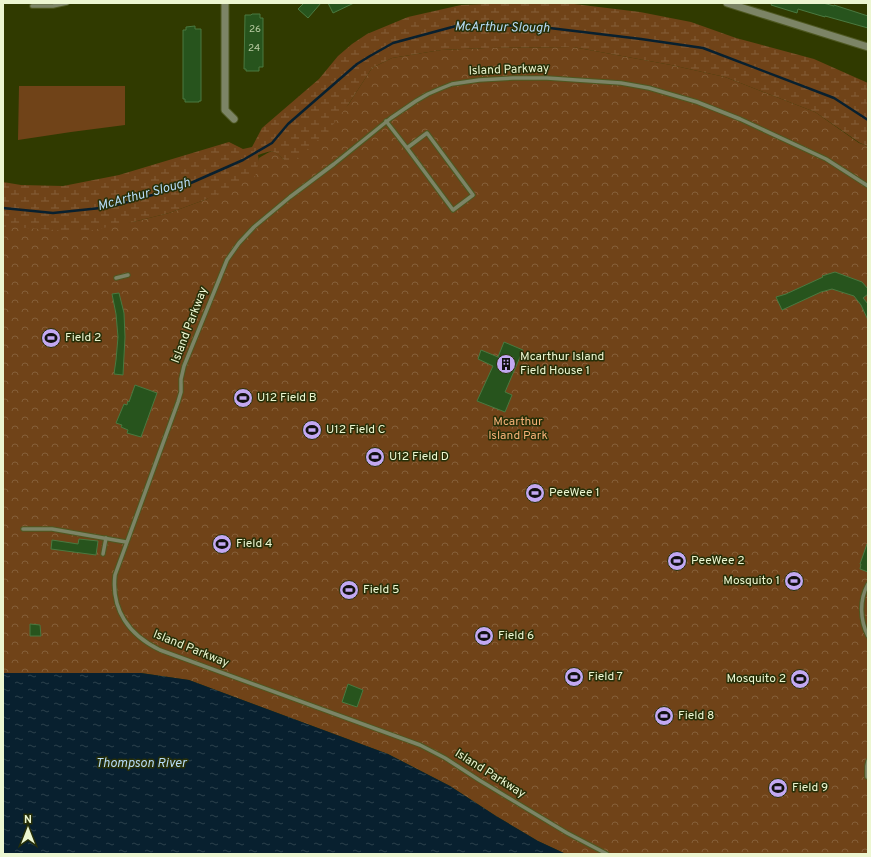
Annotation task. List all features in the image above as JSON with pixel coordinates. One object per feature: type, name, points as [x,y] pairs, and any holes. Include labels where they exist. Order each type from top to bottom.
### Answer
[{"type":"street","points":[[225,3],[225,110],[234,119]]},
{"type":"street","points":[[727,3],[868,47]]},
{"type":"lane","points":[[32,6],[53,6],[68,3]]},
{"type":"lane","name":"Island Parkway","points":[[607,854],[567,833],[445,758],[420,745],[160,650],[145,642],[125,622],[115,597],[115,575],[178,402],[181,392],[181,379],[184,366],[227,260],[239,243],[254,227],[386,121],[416,101],[452,84],[479,80],[547,78],[621,83],[648,88],[697,102],[740,119],[826,159],[868,186]]},
{"type":"lane","points":[[386,121],[453,210],[473,195],[427,133],[407,148]]},
{"type":"lane","points":[[116,278],[128,275]]},
{"type":"lane","points":[[23,529],[52,529],[126,542]]},
{"type":"lane","points":[[103,554],[106,538]]},
{"type":"lane","points":[[868,584],[861,607],[862,621],[868,636]]},
{"type":"lane","points":[[867,777],[868,761]]},
{"type":"green space","points":[[566,3],[640,12],[691,22],[736,38],[814,59],[868,83],[868,146],[860,143],[815,112],[725,77],[671,65],[573,47],[441,50],[392,58],[372,68],[348,105],[329,130],[294,161],[284,160],[275,152],[267,152],[258,155],[259,161],[255,177],[207,199],[169,213],[83,232],[3,227],[3,182],[21,185],[63,186],[119,175],[229,142],[243,149],[252,147],[262,128],[319,79],[338,56],[367,34],[408,17],[461,5]]},
{"type":"green space","name":"Mcarthur Island Park","points":[[573,47],[671,65],[725,77],[815,112],[859,143],[868,146],[868,854],[566,854],[538,841],[450,786],[388,754],[189,680],[141,673],[3,673],[3,227],[133,222],[169,213],[207,199],[259,161],[259,158],[267,153],[275,152],[284,160],[348,105],[372,68],[392,58],[441,50]]},
{"type":"green space","points":[[19,86],[125,86],[125,125],[18,140]]},
{"type":"water","name":"Thompson River","points":[[3,673],[141,673],[189,680],[388,754],[450,786],[538,841],[566,854],[3,854]]},
{"type":"building","points":[[304,3],[321,3],[308,18],[298,9]]},
{"type":"building","points":[[328,3],[354,3],[333,13]]},
{"type":"building","points":[[772,3],[823,3],[834,5],[868,16],[868,28],[798,9],[797,13],[771,5]]},
{"type":"building","points":[[260,14],[260,18],[263,18],[263,67],[259,67],[259,71],[246,71],[246,69],[244,69],[245,15]]},
{"type":"building","points":[[195,26],[195,29],[201,29],[201,101],[185,102],[185,99],[183,99],[183,30],[186,30],[186,27]]},
{"type":"building","points":[[835,272],[862,282],[868,289],[868,294],[863,298],[868,304],[868,320],[861,305],[854,296],[832,289],[821,292],[782,310],[776,297],[786,294],[823,277],[822,276]]},
{"type":"building","points":[[119,293],[124,313],[125,337],[123,375],[114,374],[118,337],[112,294]]},
{"type":"building","name":"Mcarthur Island Field House 1","points":[[504,342],[523,350],[505,392],[512,395],[505,412],[477,401],[493,366],[478,359],[481,350],[498,357]]},
{"type":"building","points":[[135,385],[157,393],[141,437],[127,433],[128,430],[121,427],[122,425],[116,423],[124,404],[127,405],[128,401],[129,402]]},
{"type":"building","points":[[79,539],[98,541],[96,555],[51,549],[52,540],[78,544]]},
{"type":"building","points":[[867,544],[868,572],[860,569],[860,564]]},
{"type":"building","points":[[30,624],[40,625],[41,636],[30,636]]},
{"type":"building","points":[[348,684],[363,690],[357,707],[342,702]]},
{"type":"waterway","name":"McArthur Slough","points":[[3,208],[53,213],[110,207],[184,186],[243,160],[272,143],[288,124],[357,64],[370,56],[393,43],[456,26],[533,26],[703,48],[834,98],[868,120]]},
{"type":"place","name":"Field 2","points":[[51,338]]},
{"type":"place","name":"Mcarthur Island Field House 1","points":[[506,364]]},
{"type":"place","name":"U12 Field B","points":[[243,398]]},
{"type":"place","name":"U12 Field C","points":[[312,430]]},
{"type":"place","name":"U12 Field D","points":[[375,457]]},
{"type":"place","name":"PeeWee 1","points":[[535,493]]},
{"type":"place","name":"Field 4","points":[[222,544]]},
{"type":"place","name":"PeeWee 2","points":[[677,561]]},
{"type":"place","name":"Mosquito 1","points":[[794,581]]},
{"type":"place","name":"Field 5","points":[[349,590]]},
{"type":"place","name":"Field 6","points":[[484,636]]},
{"type":"place","name":"Field 7","points":[[574,677]]},
{"type":"place","name":"Mosquito 2","points":[[800,679]]},
{"type":"place","name":"Field 8","points":[[664,716]]},
{"type":"place","name":"Field 9","points":[[778,788]]}]
